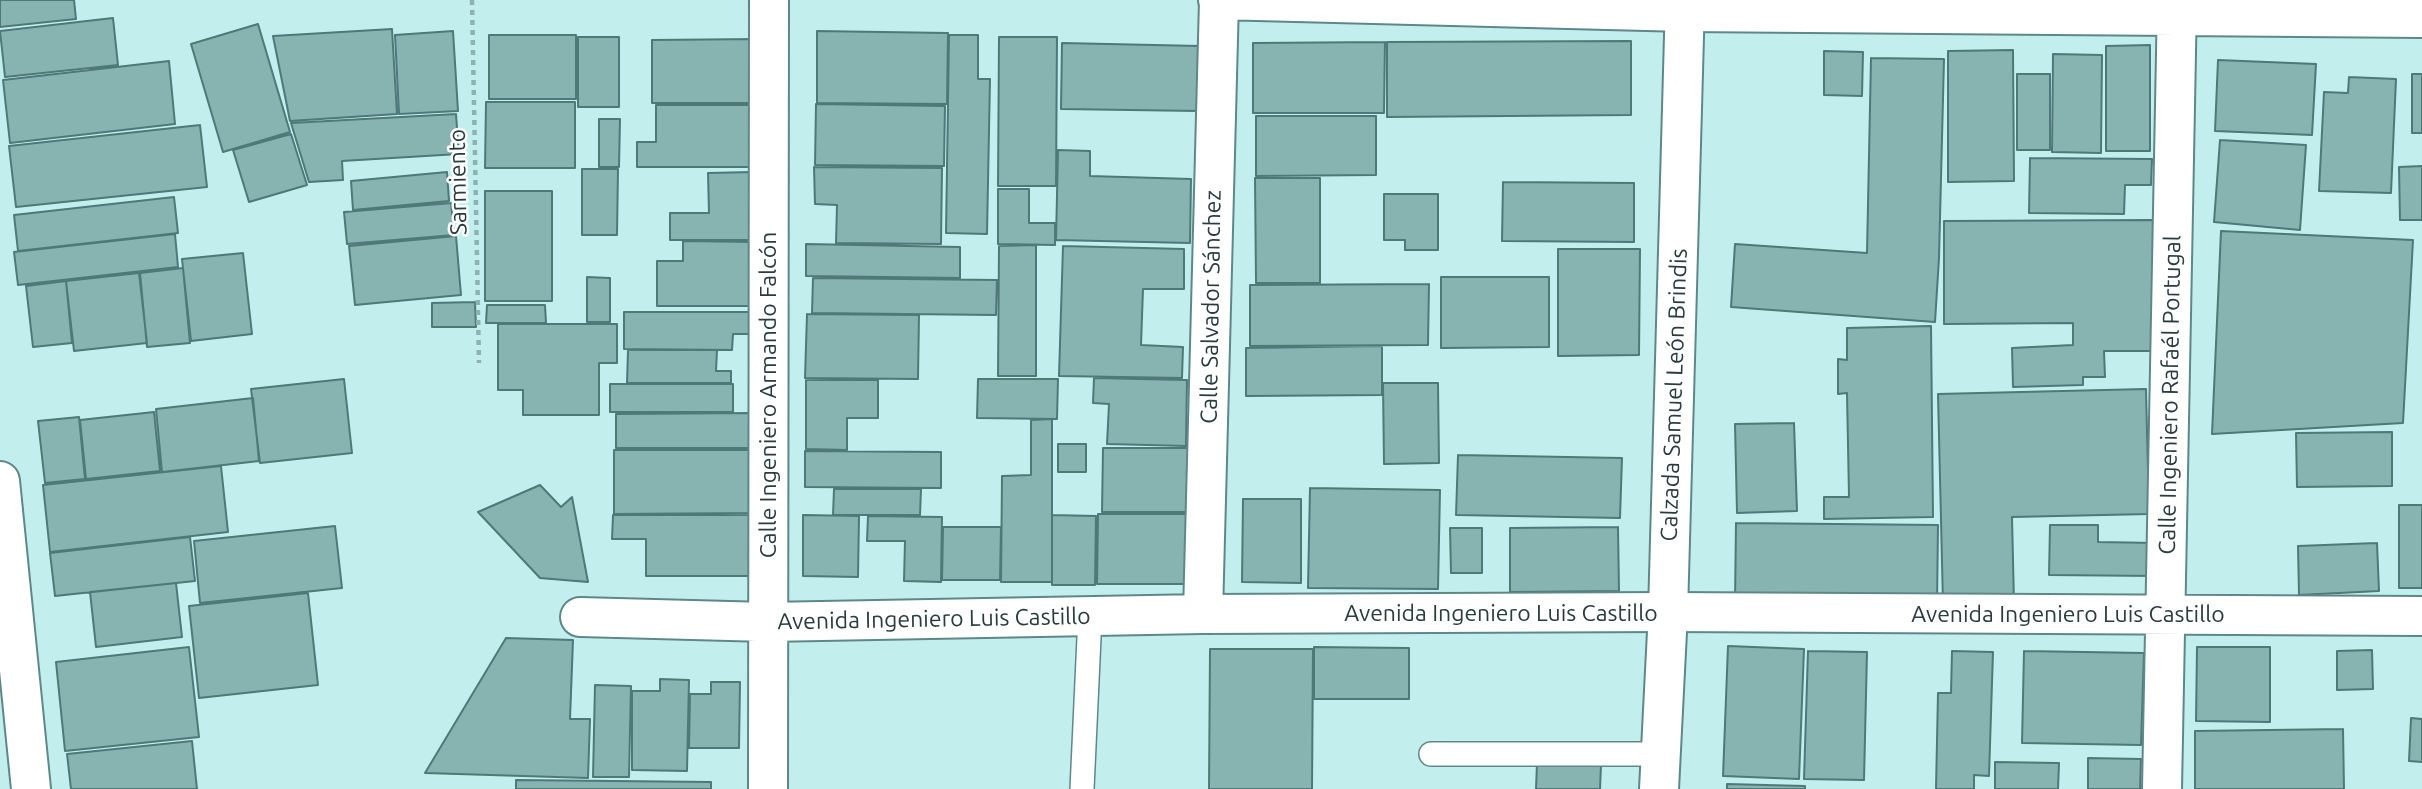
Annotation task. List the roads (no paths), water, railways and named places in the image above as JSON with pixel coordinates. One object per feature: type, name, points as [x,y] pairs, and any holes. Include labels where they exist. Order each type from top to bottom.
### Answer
[{"type":"street","name":"Calle Ingeniero Armando Falcón","points":[[768,789],[769,0]]},
{"type":"street","points":[[1219,0],[1685,6],[2176,7],[2422,18]]},
{"type":"street","name":"Calle Salvador Sánchez","points":[[1203,614],[1219,0]]},
{"type":"street","name":"Calzada Samuel León Brindis","points":[[1660,771],[1668,612],[1685,6]]},
{"type":"street","name":"Calle Ingeniero Rafaél Portugal","points":[[2162,789],[2176,7]]},
{"type":"street","points":[[0,481],[31,789]]},
{"type":"street","name":"Avenida Ingeniero Luis Castillo","points":[[580,617],[767,622],[1203,614],[1668,612],[2422,616]]},
{"type":"lane","points":[[1082,789],[1090,616]]},
{"type":"lane","points":[[1431,754],[1660,771]]}]
